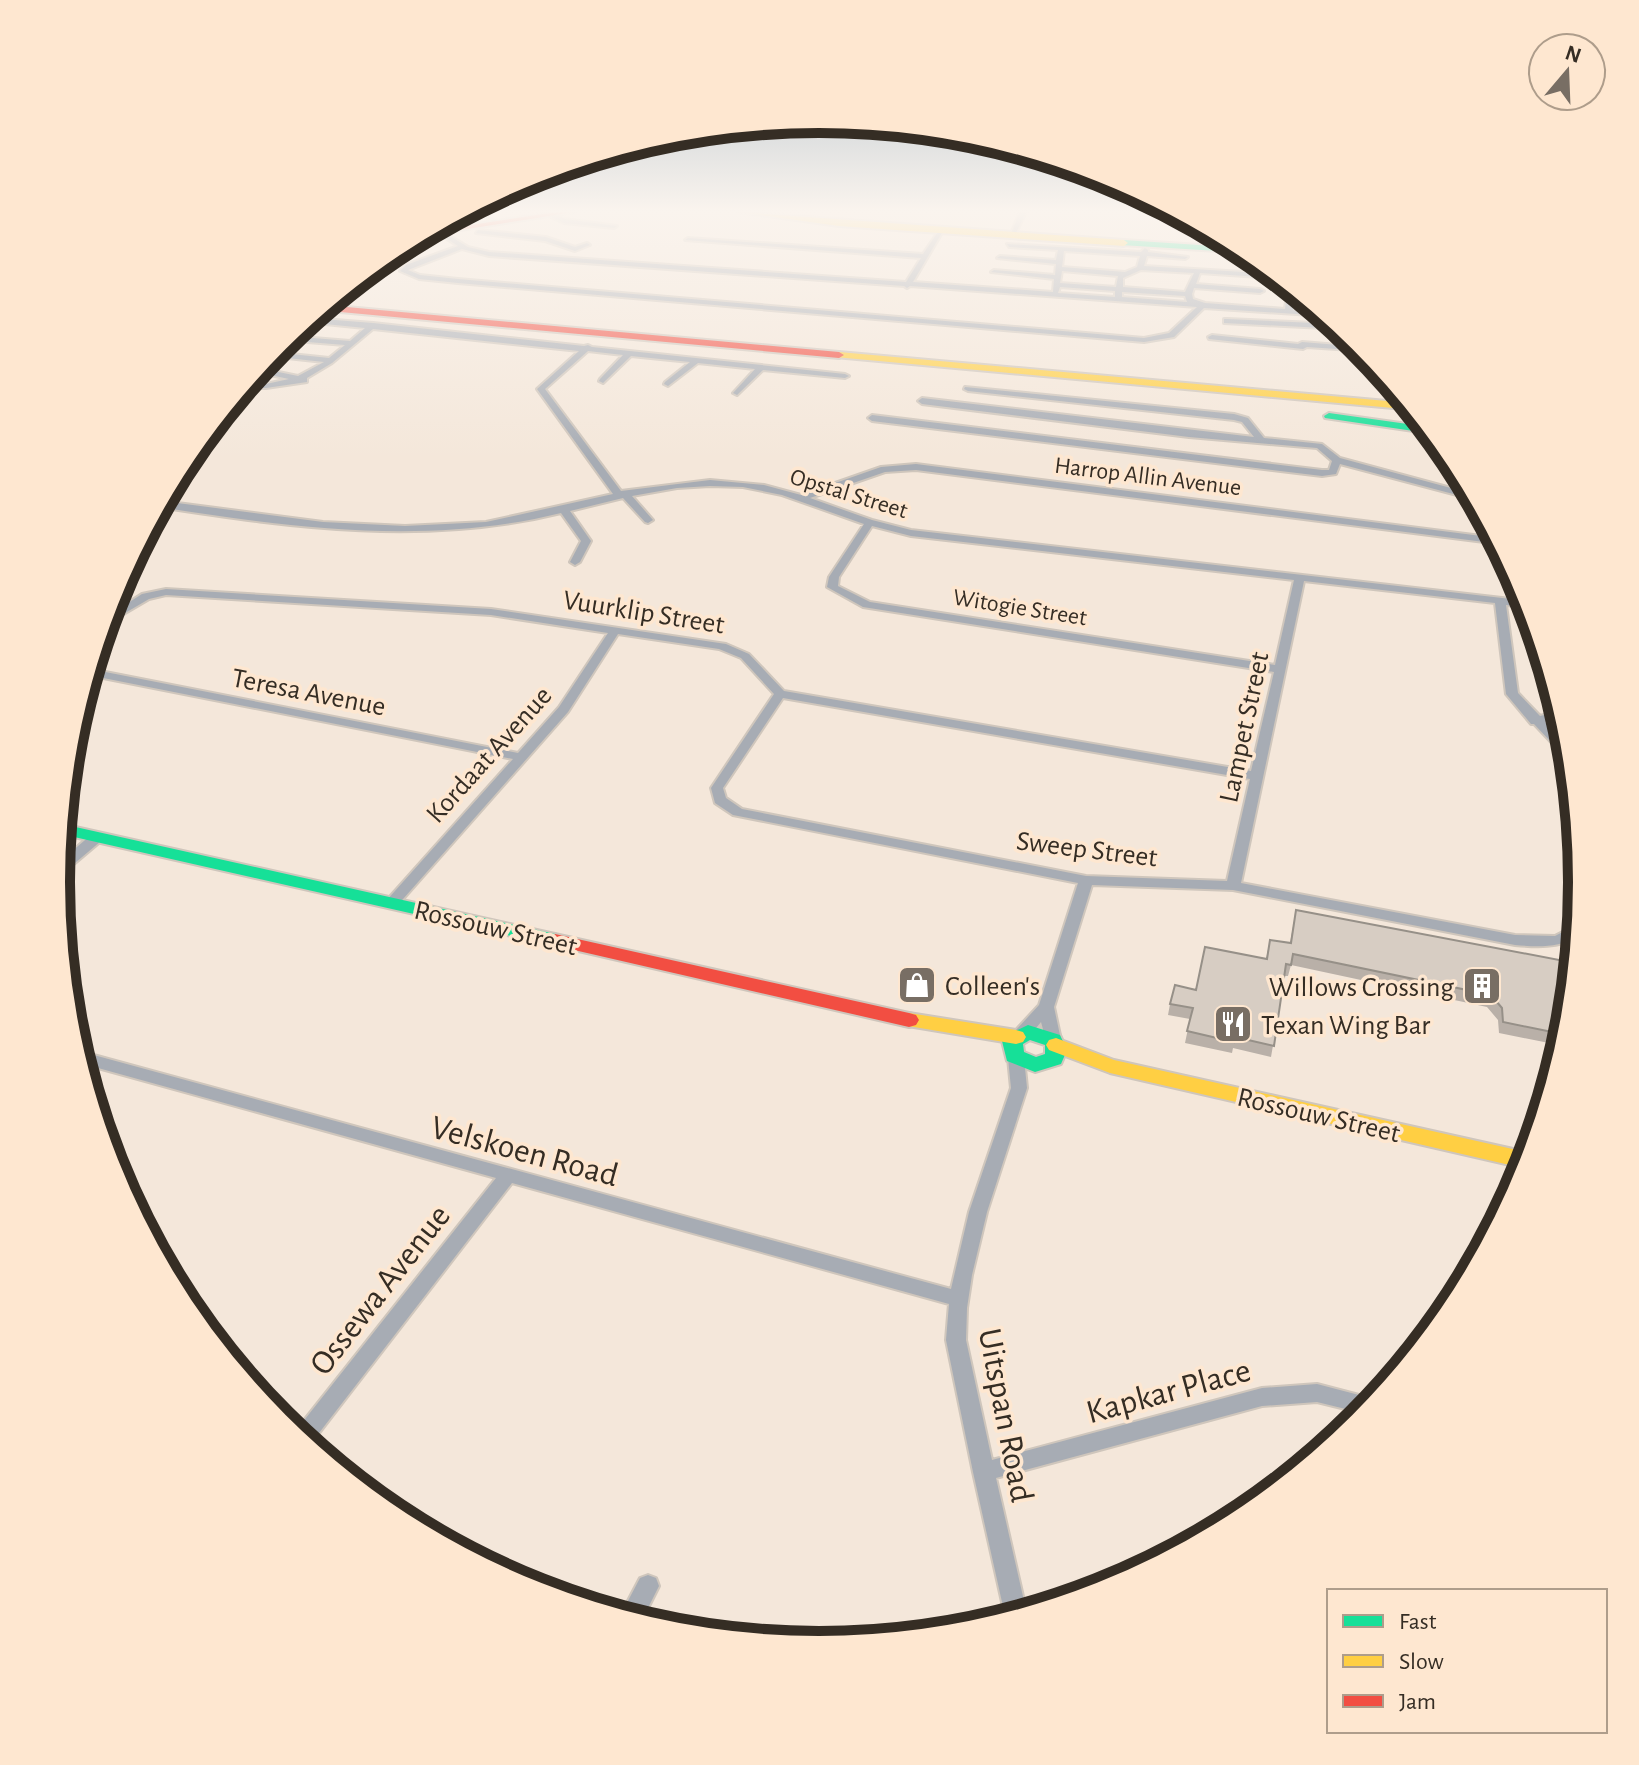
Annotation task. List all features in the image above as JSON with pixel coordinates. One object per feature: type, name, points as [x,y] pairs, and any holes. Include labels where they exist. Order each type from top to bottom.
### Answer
[{"type":"main road","points":[[348,300],[1389,396]]},
{"type":"main road","points":[[336,310],[634,345],[1119,387],[1416,429]]},
{"type":"main road","points":[[634,345],[1397,406]]},
{"type":"main road","points":[[1325,415],[1421,436]]},
{"type":"main road","name":"Rossouw Street","points":[[72,832],[930,1025],[1019,1035]]},
{"type":"main road","name":"Rossouw Street","points":[[930,1025],[1015,1057]]},
{"type":"main road","points":[[1035,1032],[1054,1043],[1054,1059],[1042,1064],[1028,1064],[1015,1057],[1010,1046],[1019,1035],[1035,1032]]},
{"type":"main road","name":"Rossouw Street","points":[[1054,1043],[1110,1066],[1516,1158]]},
{"type":"main road","name":"Rossouw Street","points":[[1042,1064],[1110,1066]]},
{"type":"street","points":[[612,294],[1144,340],[1171,335],[1201,307]]},
{"type":"street","points":[[1025,294],[1306,312]]},
{"type":"street","points":[[1118,301],[1119,294]]},
{"type":"street","points":[[1189,294],[1188,300],[1193,302],[1257,305]]},
{"type":"street","points":[[1289,299],[1289,311]]},
{"type":"street","points":[[1301,312],[1304,348]]},
{"type":"street","points":[[323,321],[588,347],[634,345],[697,360],[845,376]]},
{"type":"street","points":[[1227,321],[1321,326]]},
{"type":"street","points":[[259,385],[305,380],[373,325]]},
{"type":"street","points":[[1212,337],[1304,348],[1345,349]]},
{"type":"street","points":[[304,339],[351,343]]},
{"type":"street","points":[[603,381],[634,345]]},
{"type":"street","points":[[588,347],[541,389],[621,494],[648,520]]},
{"type":"street","points":[[287,356],[330,360]]},
{"type":"street","points":[[668,384],[697,360]]},
{"type":"street","points":[[737,393],[761,367]]},
{"type":"street","points":[[271,373],[305,380]]},
{"type":"street","points":[[968,389],[1234,417],[1245,420],[1262,441]]},
{"type":"street","points":[[922,401],[1319,446],[1337,460],[1460,493]]},
{"type":"street","points":[[872,418],[1322,473],[1333,472],[1337,460]]},
{"type":"street","name":"Harrop Allin Avenue","points":[[798,499],[884,469],[916,467],[1486,539]]},
{"type":"street","name":"Opstal Street","points":[[172,505],[362,527],[484,525],[621,494],[743,484],[869,524],[911,533],[1514,602]]},
{"type":"street","points":[[563,508],[586,541],[575,562]]},
{"type":"street","name":"Witogie Street","points":[[869,524],[834,577],[832,587],[867,605],[1279,669]]},
{"type":"street","name":"Lampet Street","points":[[1233,886],[1300,577]]},
{"type":"street","name":"Vuurklip Street","points":[[121,612],[146,596],[175,591],[491,612],[734,650],[780,694]]},
{"type":"street","points":[[1500,601],[1512,694],[1556,741]]},
{"type":"street","name":"Kordaat Avenue","points":[[391,904],[572,700],[614,632]]},
{"type":"street","name":"Teresa Avenue","points":[[100,674],[520,757]]},
{"type":"street","points":[[780,694],[1256,776]]},
{"type":"street","name":"Sweep Street","points":[[780,694],[717,788],[717,794],[726,806],[738,812],[1086,880],[1233,886],[1515,940],[1541,943],[1567,937]]},
{"type":"street","points":[[1535,721],[1550,717]]},
{"type":"street","points":[[71,859],[96,838]]},
{"type":"street","points":[[1019,1035],[1046,1007],[1086,880]]},
{"type":"street","points":[[1046,1007],[1054,1043]]},
{"type":"street","name":"Uitspan Road","points":[[1013,1606],[956,1340],[956,1298],[1019,1088],[1015,1057]]},
{"type":"street","name":"Velskoen Road","points":[[92,1061],[956,1298]]},
{"type":"street","name":"Uitspan Road","points":[[1019,1088],[1042,1064]]},
{"type":"street","name":"Ossewa Avenue","points":[[309,1430],[507,1177]]},
{"type":"street","name":"Kapkar Place","points":[[983,1472],[1262,1397],[1317,1393],[1357,1403]]},
{"type":"street","points":[[636,1608],[648,1586]]},
{"type":"building","name":"Willows Crossing","points":[[1296,910],[1565,961],[1554,1032],[1503,1022],[1502,1008],[1491,995],[1293,954],[1291,965],[1286,964],[1274,1046],[1235,1037],[1234,1042],[1187,1031],[1193,1008],[1170,1004],[1175,985],[1196,990],[1205,947],[1267,959],[1270,940],[1291,943]]},
{"type":"traffic: fast","points":[[1329,416],[1416,429]]},
{"type":"traffic: fast","points":[[72,831],[555,940]]},
{"type":"traffic: fast","points":[[1028,1032],[1053,1040],[1057,1050],[1054,1059],[1035,1065],[1014,1056],[1012,1041],[1028,1032]]},
{"type":"traffic: slow","points":[[839,355],[1397,406]]},
{"type":"traffic: slow","points":[[909,1020],[1016,1037]]},
{"type":"traffic: slow","points":[[1056,1045],[1110,1066],[1516,1158]]},
{"type":"traffic: jam","points":[[337,309],[839,355]]},
{"type":"traffic: jam","points":[[555,940],[909,1020]]},
{"type":"place","name":"Colleen's","points":[[917,985]]},
{"type":"place","name":"Willows Crossing","points":[[1482,986]]},
{"type":"place","name":"Texan Wing Bar","points":[[1233,1024]]}]
